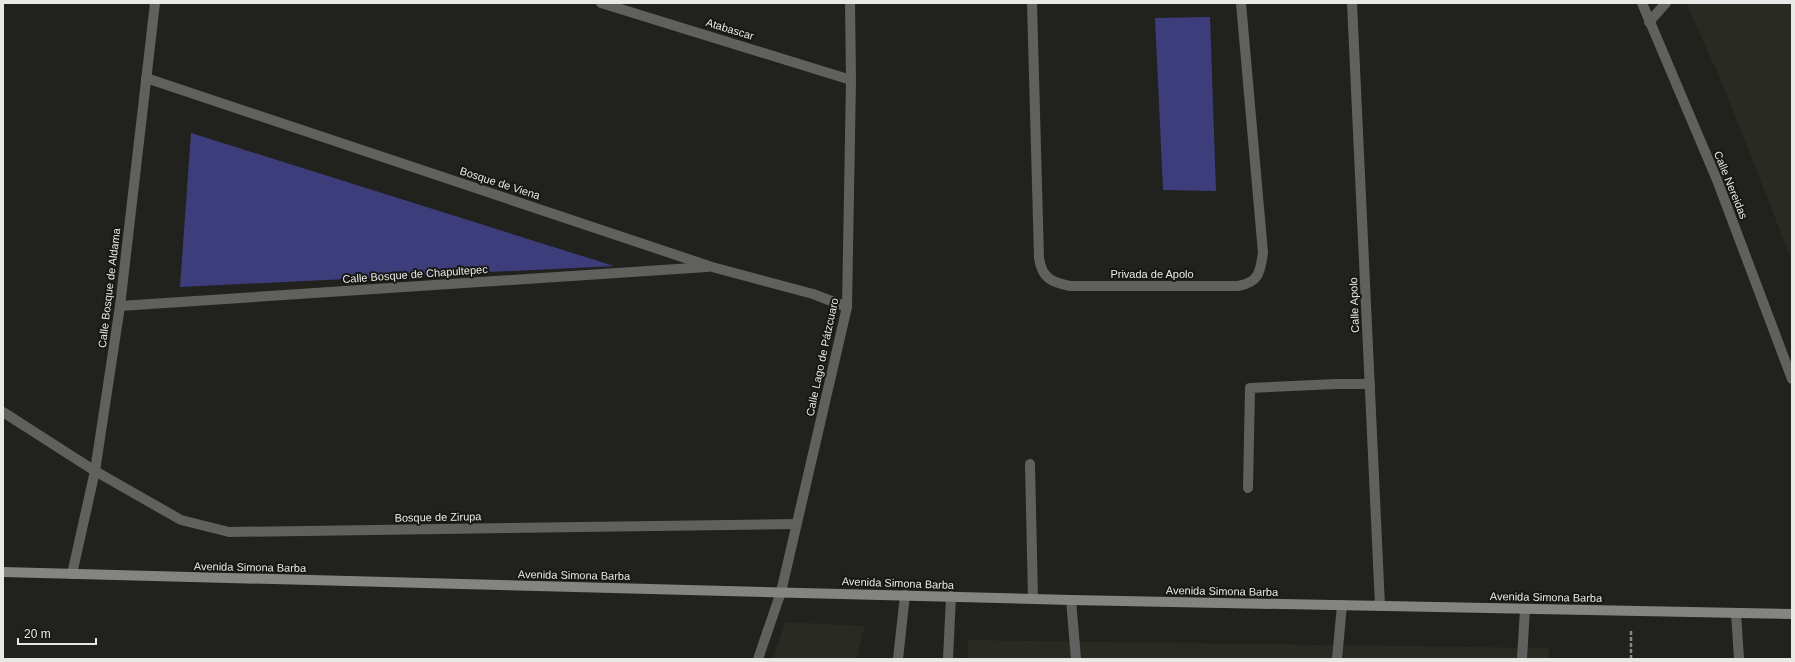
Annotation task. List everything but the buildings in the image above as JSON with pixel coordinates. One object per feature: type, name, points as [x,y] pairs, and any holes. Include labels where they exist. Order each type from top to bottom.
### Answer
[{"type":"main road","name":"Avenida Simona Barba","points":[[3,572],[1071,600],[1792,614]]},
{"type":"street","name":"Calle Bosque de Aldama","points":[[72,574],[95,471],[120,306],[155,3]]},
{"type":"street","name":"Atabascar","points":[[601,3],[851,80]]},
{"type":"street","name":"Calle Lago de Pátzcuaro","points":[[758,659],[781,592],[847,307],[851,80],[850,3]]},
{"type":"street","name":"Privada de Apolo","points":[[1032,3],[1039,250],[1041,268],[1046,276],[1057,283],[1070,286],[1238,286],[1248,284],[1255,280],[1262,264],[1264,253],[1241,3]]},
{"type":"street","name":"Calle Apolo","points":[[1352,3],[1380,606]]},
{"type":"street","name":"Calle Nereidas","points":[[1642,3],[1717,180],[1792,379]]},
{"type":"street","points":[[1649,22],[1666,3]]},
{"type":"street","name":"Bosque de Viena","points":[[146,78],[712,267],[813,294],[847,307]]},
{"type":"street","name":"Calle Bosque de Chapultepec","points":[[120,306],[712,267]]},
{"type":"street","points":[[1248,488],[1250,388],[1370,384]]},
{"type":"street","name":"Bosque de Zirupa","points":[[3,412],[95,471],[181,520],[229,532],[796,524]]},
{"type":"street","points":[[1030,464],[1033,599]]},
{"type":"street","points":[[898,659],[904,595]]},
{"type":"street","points":[[948,659],[951,596]]},
{"type":"street","points":[[1071,600],[1076,659]]},
{"type":"street","points":[[1337,659],[1342,605]]},
{"type":"street","points":[[1522,659],[1525,609]]},
{"type":"street","points":[[1736,613],[1739,659]]},
{"type":"path","points":[[1630,659],[1631,611]]},
{"type":"shaded area","points":[[1686,3],[1792,3],[1792,261],[1722,83]]},
{"type":"shaded area","points":[[1210,17],[1216,191],[1163,190],[1155,18]]},
{"type":"shaded area","points":[[191,133],[614,266],[180,287]]},
{"type":"shaded area","points":[[785,622],[865,626],[856,659],[773,659]]},
{"type":"shaded area","points":[[968,640],[1549,648],[1549,659],[968,659]]}]
